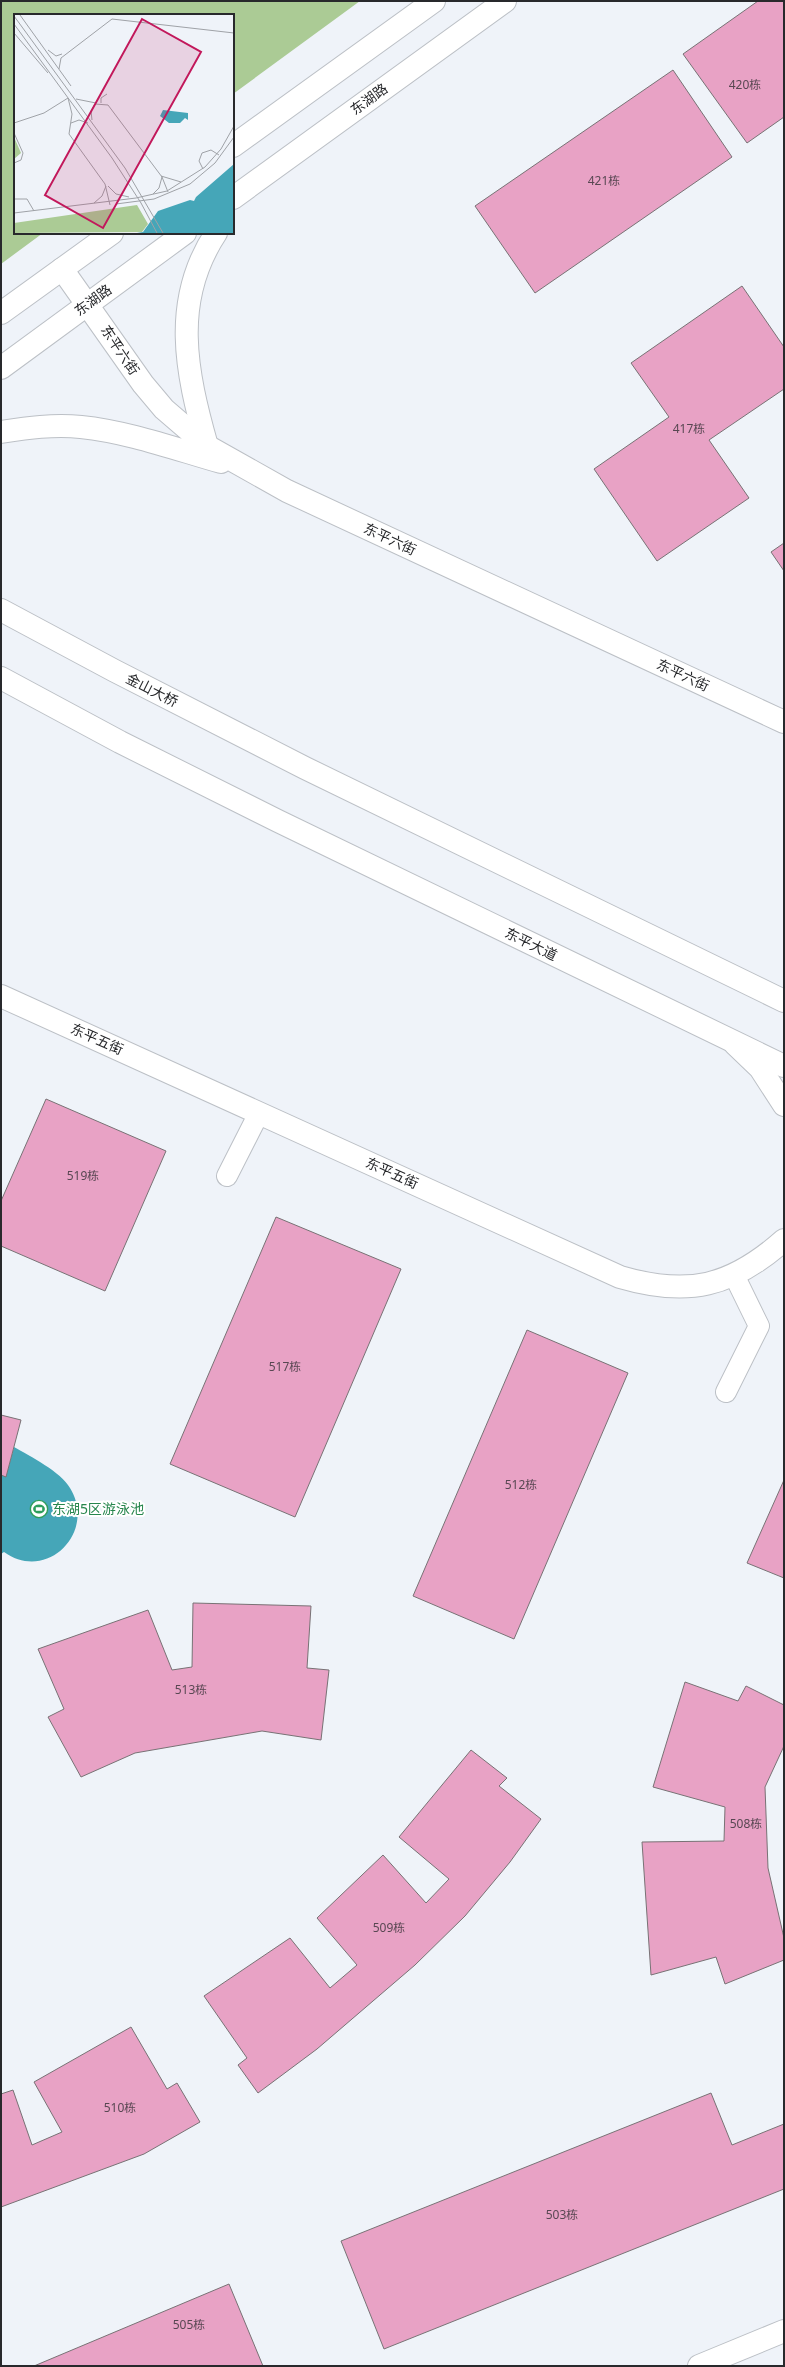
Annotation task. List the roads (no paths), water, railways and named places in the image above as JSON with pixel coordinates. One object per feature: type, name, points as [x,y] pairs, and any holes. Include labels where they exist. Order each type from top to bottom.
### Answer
[{"type":"main road","points":[[234,145],[434,1]]},
{"type":"main road","name":"东湖路","points":[[234,197],[505,1]]},
{"type":"main road","points":[[234,208],[251,185]]},
{"type":"main road","points":[[1,313],[111,234]]},
{"type":"main road","name":"东湖路","points":[[1,368],[184,234]]},
{"type":"main road","points":[[207,446],[189,371],[185,334],[193,281],[205,252],[215,234]]},
{"type":"main road","name":"东平六街","points":[[62,269],[88,303],[155,398],[190,433],[207,446],[245,469],[287,491],[784,722]]},
{"type":"main road","points":[[1,432],[60,426],[86,428],[146,441],[245,469]]},
{"type":"main road","name":"金山大桥","points":[[1,610],[115,671],[305,768],[753,987]]},
{"type":"main road","name":"东平大道","points":[[1,678],[120,742],[784,1066]]},
{"type":"main road","points":[[753,987],[784,986]]},
{"type":"main road","points":[[753,987],[784,1000]]},
{"type":"main road","name":"东平五街","points":[[1,996],[620,1277],[650,1286],[676,1288],[705,1284],[734,1275],[754,1264],[784,1240]]},
{"type":"main road","points":[[733,1042],[760,1068],[784,1105]]},
{"type":"main road","points":[[699,2366],[784,2331]]},
{"type":"lane","points":[[228,1176],[259,1113]]},
{"type":"lane","points":[[726,1392],[759,1326],[734,1275]]},
{"type":"water","name":"东湖5区游泳池","points":[[14,1447],[53,1470],[60,1476],[70,1488],[77,1505],[77,1521],[72,1536],[63,1548],[51,1557],[36,1561],[20,1560],[4,1552],[1,1554],[1,1475],[6,1476]]},
{"type":"place","name":"东湖5区游泳池","points":[[39,1509]]}]
